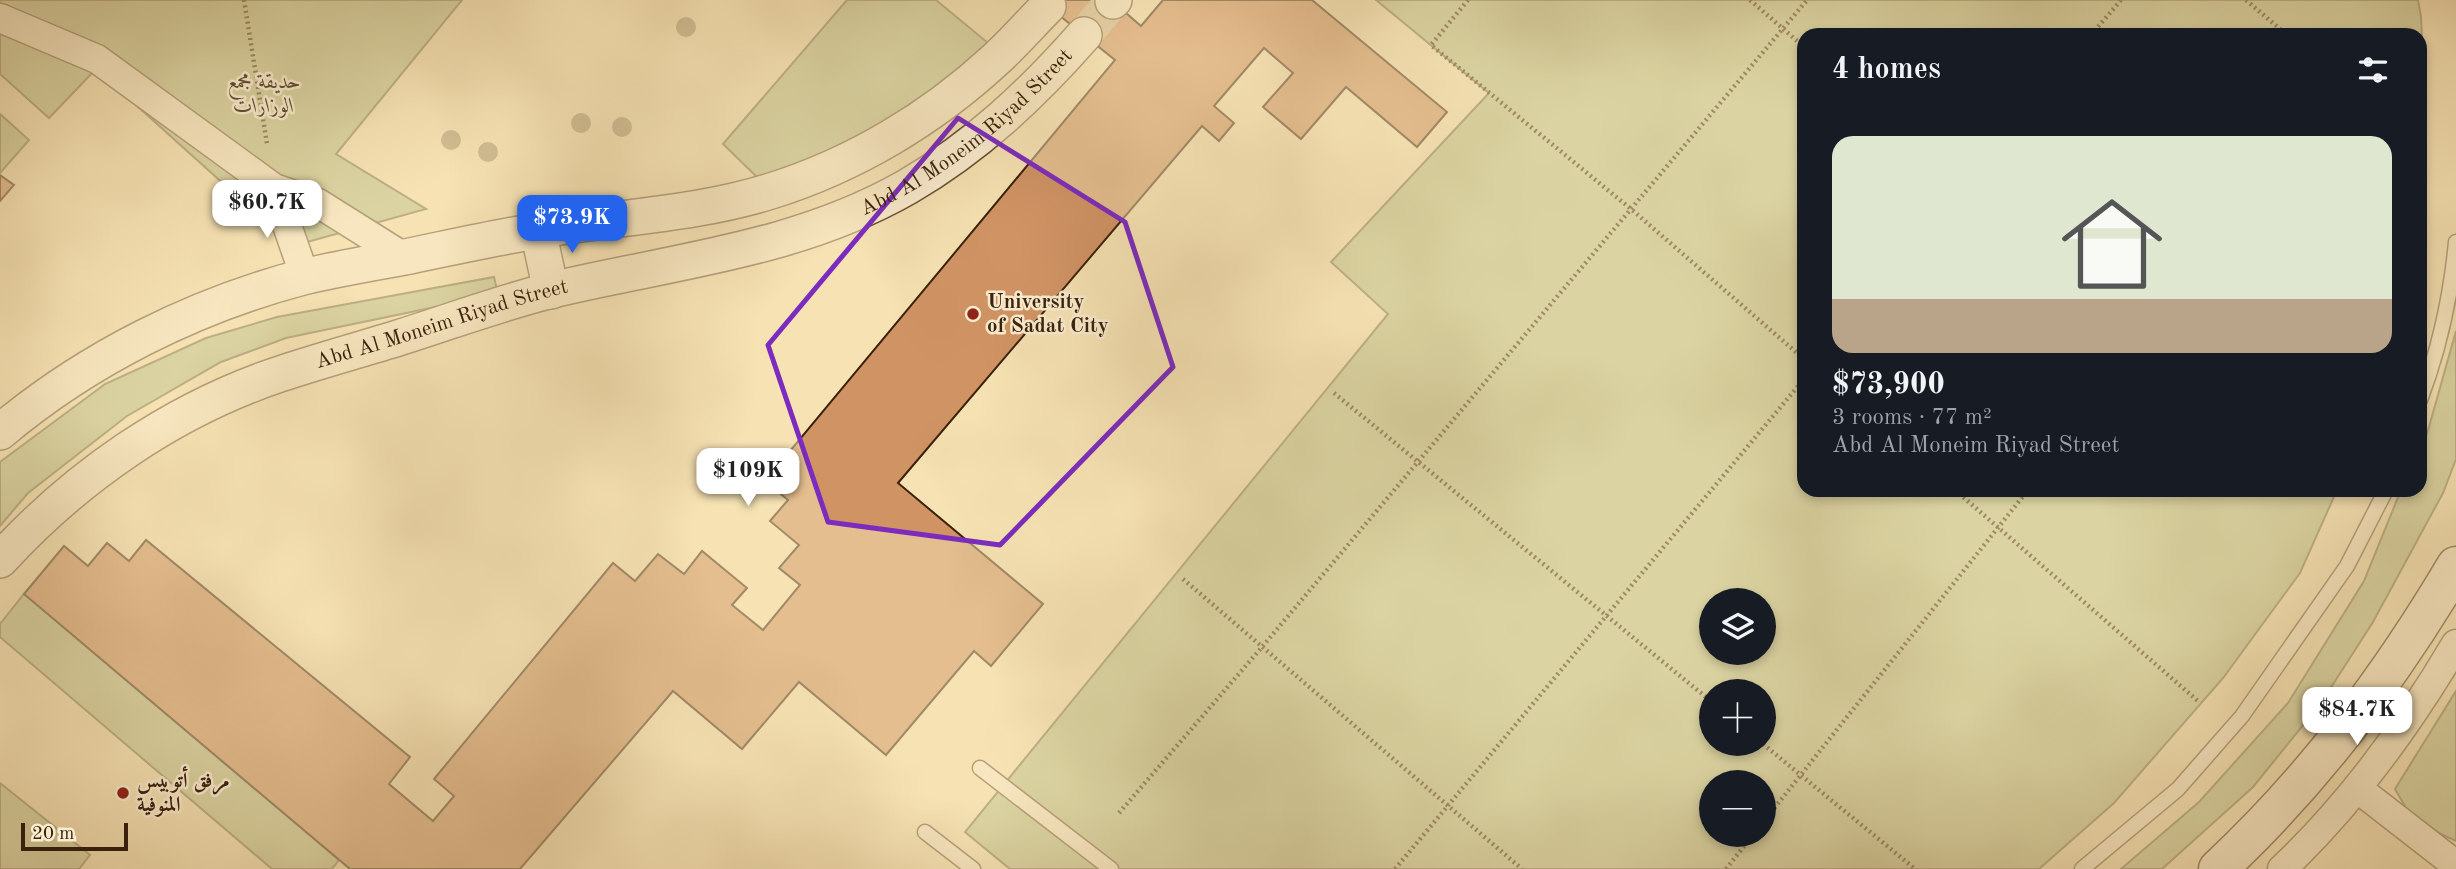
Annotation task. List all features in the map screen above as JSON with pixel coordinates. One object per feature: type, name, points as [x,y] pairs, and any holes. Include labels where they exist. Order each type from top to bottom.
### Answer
[{"type":"main road","points":[[2218,869],[2275,813],[2327,755],[2375,693],[2419,628],[2456,566]]},
{"type":"street","name":"Abd Al Moneim Riyad Street","points":[[0,432],[76,376],[132,343],[212,307],[305,277],[538,230],[721,204],[772,191],[821,173],[914,124],[957,93],[997,59],[1048,6]]},
{"type":"street","points":[[0,18],[97,59],[274,188],[318,203],[404,257]]},
{"type":"street","name":"Abd Al Moneim Riyad Street","points":[[0,560],[68,494],[116,457],[168,425],[222,397],[279,374],[551,291],[758,246],[824,226],[866,208],[953,158],[996,125],[1036,88],[1084,35]]},
{"type":"street","points":[[274,188],[305,277]]},
{"type":"street","points":[[538,230],[551,291]]},
{"type":"street","points":[[2281,869],[2357,788],[2433,682],[2456,644]]},
{"type":"street","points":[[2357,788],[2456,865]]},
{"type":"lane","points":[[2427,381],[2453,272],[2456,242]]},
{"type":"lane","points":[[2082,869],[2178,789],[2242,716],[2347,566],[2382,497]]},
{"type":"lane","points":[[980,768],[1111,869]]},
{"type":"lane","points":[[925,832],[973,869]]},
{"type":"path","points":[[1468,0],[1431,45],[1631,209],[1797,353]]},
{"type":"path","points":[[1750,0],[1797,41]]},
{"type":"path","points":[[1119,813],[1807,0]]},
{"type":"path","points":[[2097,28],[2121,0]]},
{"type":"path","points":[[2246,0],[2279,28]]},
{"type":"path","points":[[1395,869],[1797,387]]},
{"type":"path","points":[[1334,393],[1699,691]]},
{"type":"path","points":[[1963,497],[2198,701]]},
{"type":"path","points":[[1776,806],[2022,497]]},
{"type":"path","points":[[1183,579],[1522,869]]},
{"type":"path","points":[[1776,755],[1916,869]]},
{"type":"path","points":[[1726,869],[1743,847]]},
{"type":"highlighted area","points":[[958,118],[1125,222],[1173,367],[1000,545],[828,522],[768,345]]},
{"type":"green space","name":"حديقة مجمع الوزارات","points":[[0,0],[462,0],[336,154],[426,209],[289,247],[278,233],[96,69],[49,118],[0,74]]},
{"type":"green space","points":[[847,0],[936,0],[988,43],[954,80],[867,135],[760,180],[723,144]]},
{"type":"green space","points":[[1376,0],[2418,0],[2422,28],[1797,28],[1797,497],[2334,497],[2300,573],[2223,678],[2114,803],[2039,869],[1010,869],[965,832],[1388,314],[1331,262],[1489,93]]},
{"type":"green space","points":[[0,114],[29,140],[0,173]]},
{"type":"green space","points":[[494,277],[498,294],[286,338],[221,362],[127,416],[28,493],[0,526],[0,462],[105,384],[206,338],[277,317]]},
{"type":"green space","points":[[2456,331],[2456,459],[2443,493],[2373,622],[2321,703],[2253,787],[2162,869],[2121,869],[2199,802],[2288,703],[2364,581],[2398,497],[2427,497],[2427,434]]},
{"type":"green space","points":[[24,594],[339,860],[332,869],[272,869],[0,637],[0,624]]},
{"type":"green space","points":[[2456,691],[2456,841],[2409,813],[2395,789]]},
{"type":"green space","points":[[0,783],[90,855],[79,869],[0,869]]},
{"type":"building","name":"University of Sadat City","points":[[1040,0],[1111,0],[1141,26],[1163,0],[1312,0],[1447,112],[1417,147],[1346,87],[1301,139],[1263,107],[1293,73],[1264,48],[1214,106],[1234,123],[1219,141],[1202,126],[898,483],[1043,604],[991,666],[974,651],[886,755],[799,682],[742,749],[673,691],[520,869],[350,869],[24,594],[64,546],[88,566],[107,543],[129,561],[146,540],[410,757],[389,784],[433,821],[454,796],[434,779],[613,563],[635,581],[658,554],[684,574],[702,551],[747,588],[732,605],[763,630],[800,585],[779,568],[799,545],[770,521],[788,500],[765,481],[1115,60]]},
{"type":"building","points":[[0,175],[14,185],[0,201]]},
{"type":"tunnel","points":[[1084,35],[1113,1]]},
{"type":"place","name":"University of Sadat City","points":[[973,314]]},
{"type":"place","name":"مرفق أتوبيس المنوفية","points":[[123,793]]}]
